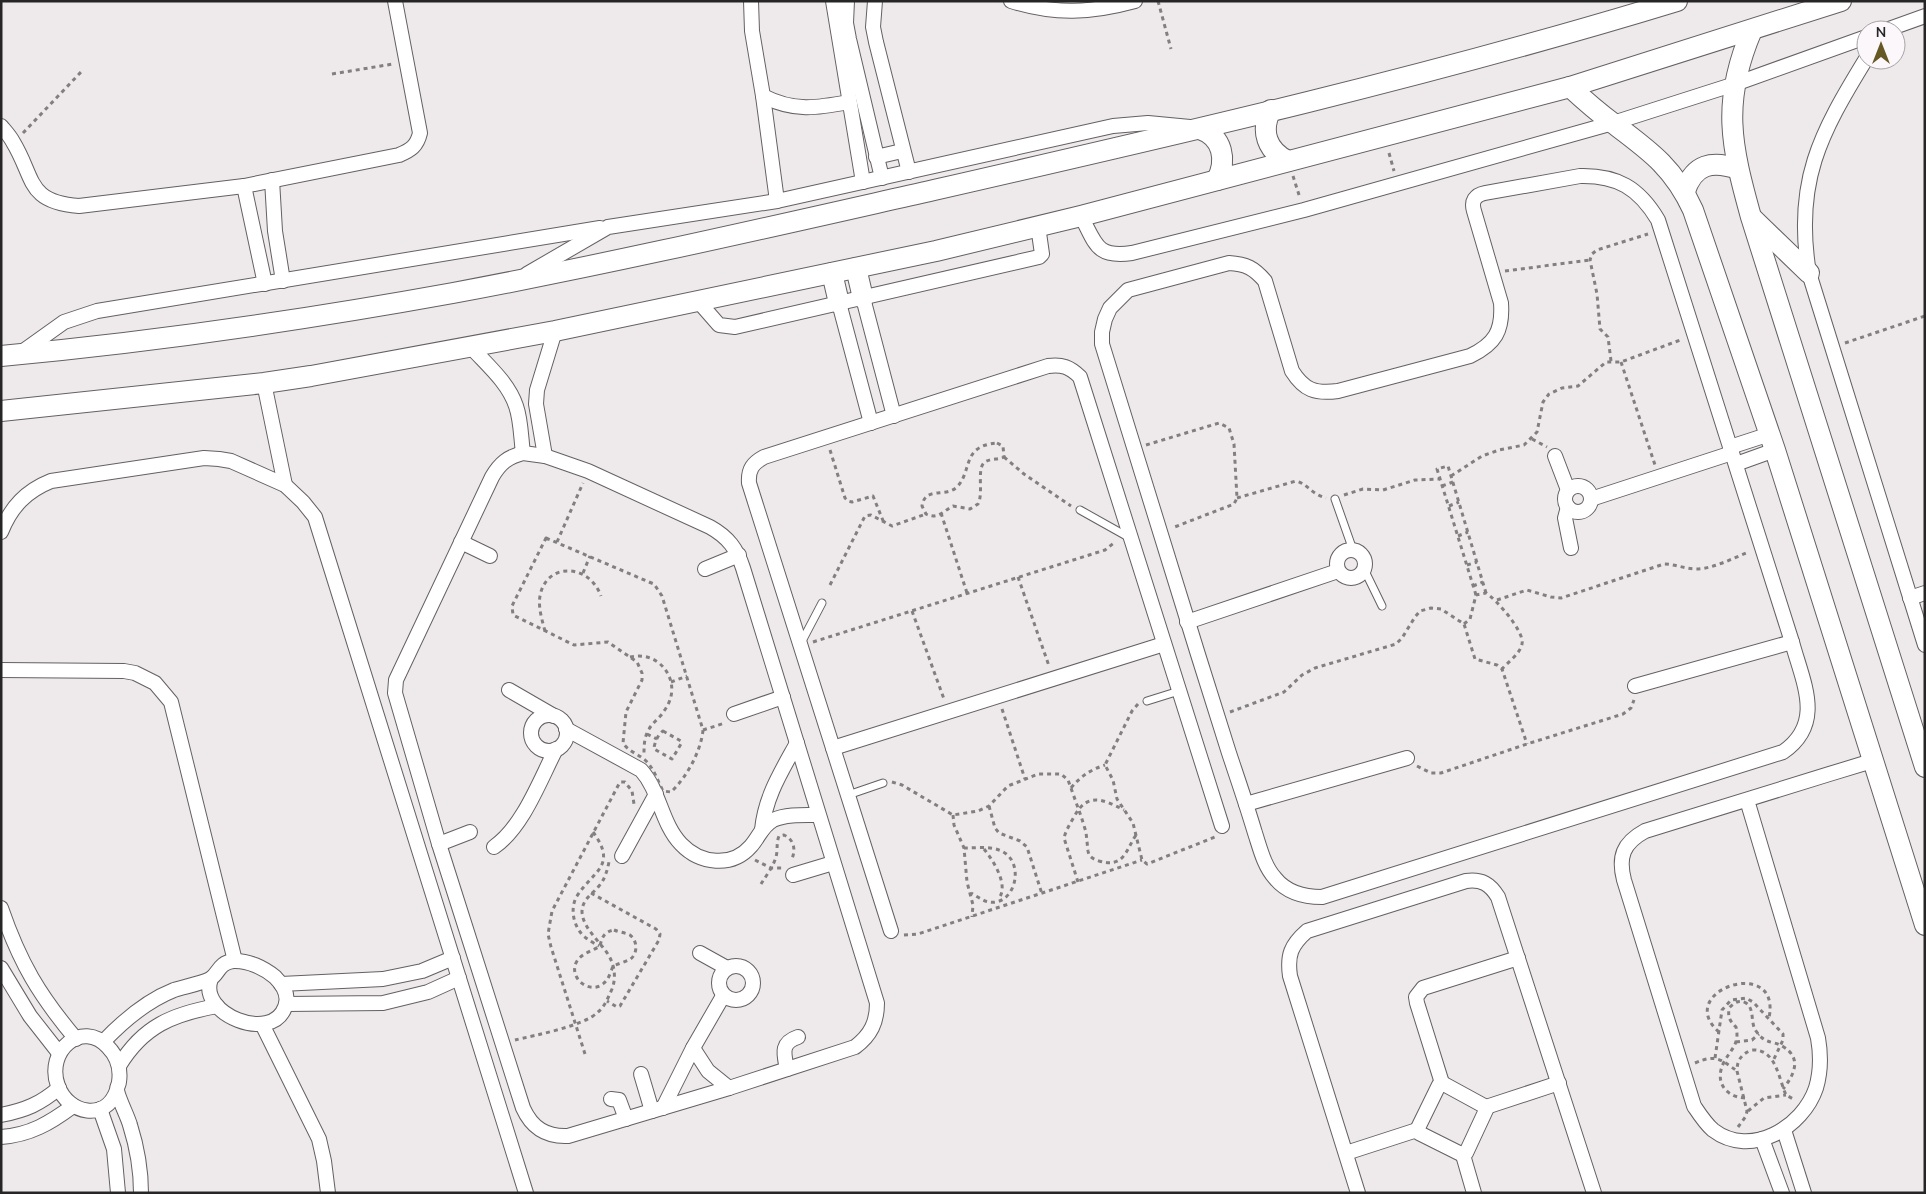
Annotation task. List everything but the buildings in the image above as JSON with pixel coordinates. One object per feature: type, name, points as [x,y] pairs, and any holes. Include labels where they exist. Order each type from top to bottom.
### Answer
[{"type":"street","points":[[1,126],[13,142],[28,177],[35,187],[47,199],[61,205],[79,206],[244,186],[399,156],[417,144],[420,133],[395,1]]},
{"type":"street","points":[[751,1],[752,31],[777,201]]},
{"type":"street","points":[[833,1],[863,182]]},
{"type":"street","points":[[847,1],[846,23],[848,39],[882,178]]},
{"type":"street","points":[[875,1],[874,27],[876,42],[902,151],[909,172]]},
{"type":"street","points":[[1011,1],[1051,10],[1079,12],[1107,9],[1135,1]]},
{"type":"street","points":[[10,356],[173,337],[372,307],[518,280],[719,239],[1200,129],[1532,43],[1677,1]]},
{"type":"street","points":[[1,411],[264,383],[369,366],[555,331],[936,251],[1081,216],[1384,135],[1570,88],[1841,1]]},
{"type":"street","points":[[1906,23],[1925,16]]},
{"type":"street","points":[[1752,30],[1735,84],[1732,126],[1738,169],[1925,767]]},
{"type":"street","points":[[1081,216],[1096,243],[1105,252],[1116,255],[1304,210],[1613,123],[1735,84],[1856,41]]},
{"type":"street","points":[[1859,70],[1831,118],[1810,173],[1805,226],[1810,273],[1925,645]]},
{"type":"street","points":[[1570,88],[1652,153],[1685,191],[1772,442],[1925,925]]},
{"type":"street","points":[[763,96],[775,102],[802,109],[849,102]]},
{"type":"street","points":[[1271,110],[1266,125],[1267,140],[1275,153],[1288,161]]},
{"type":"street","points":[[10,356],[64,322],[97,311],[777,201],[1113,126],[1157,123],[1200,129],[1208,132],[1221,150],[1222,165],[1216,180]]},
{"type":"street","points":[[876,157],[902,151]]},
{"type":"street","points":[[1685,191],[1688,181],[1695,172],[1705,166],[1715,164],[1738,169]]},
{"type":"street","points":[[1580,176],[1596,176],[1612,179],[1626,185],[1639,194],[1650,206],[1658,220],[1792,642],[1808,702],[1809,714],[1806,725],[1800,736],[1782,752],[1322,897],[1309,897],[1284,887],[1274,878],[1267,867],[1187,622],[1102,344],[1105,319],[1110,308],[1128,290],[1230,263],[1244,264],[1256,270],[1265,280],[1292,371],[1299,383],[1311,390],[1324,393],[1470,356],[1482,350],[1492,342],[1499,330],[1502,317],[1501,303],[1492,273],[1472,205],[1474,199],[1479,194],[1580,176]]},
{"type":"street","points":[[272,180],[275,231],[284,281]]},
{"type":"street","points":[[244,186],[265,284]]},
{"type":"street","points":[[1752,218],[1810,273]]},
{"type":"street","points":[[698,301],[719,325],[735,327],[1039,257],[1043,249],[1038,226]]},
{"type":"street","points":[[518,280],[608,227]]},
{"type":"street","points":[[856,268],[894,416]]},
{"type":"street","points":[[832,273],[870,423]]},
{"type":"street","points":[[545,456],[536,404],[537,390],[555,331]]},
{"type":"street","points":[[470,346],[504,382],[512,394],[517,408],[523,453]]},
{"type":"street","points":[[891,931],[749,483],[748,473],[756,461],[764,457],[1048,366],[1066,366],[1080,377],[1125,535],[1164,644],[1222,826]]},
{"type":"street","points":[[264,383],[285,485]]},
{"type":"street","points":[[1591,499],[1772,442]]},
{"type":"street","points":[[523,453],[545,456],[588,471],[710,527],[732,543],[739,555],[877,1003],[876,1018],[870,1033],[855,1047],[729,1088],[568,1136],[558,1136],[540,1131],[527,1117],[439,844],[396,700],[395,687],[396,680],[496,470],[508,458],[523,453]]},
{"type":"street","points":[[1555,456],[1568,490]]},
{"type":"street","points":[[1,532],[10,514],[23,497],[51,481],[204,458],[231,461],[285,485],[303,502],[315,517],[526,1193]]},
{"type":"street","points":[[1573,486],[1579,486],[1585,488],[1591,499],[1585,509],[1579,511],[1568,507],[1565,495],[1573,486]]},
{"type":"street","points":[[1568,507],[1565,518],[1571,548]]},
{"type":"street","points":[[461,542],[490,556]]},
{"type":"street","points":[[1346,550],[1353,550],[1363,557],[1364,569],[1355,577],[1348,578],[1338,571],[1337,559],[1346,550]]},
{"type":"street","points":[[704,569],[739,555]]},
{"type":"street","points":[[1187,622],[1338,571]]},
{"type":"street","points":[[1910,598],[1925,593]]},
{"type":"street","points":[[1635,686],[1792,642]]},
{"type":"street","points":[[833,748],[1164,644]]},
{"type":"street","points":[[1,670],[124,671],[146,677],[167,695],[171,702],[235,961]]},
{"type":"street","points":[[494,846],[509,835],[518,823],[556,749],[565,741],[566,728],[564,723],[509,690]]},
{"type":"street","points":[[734,714],[782,697]]},
{"type":"street","points":[[554,716],[547,715],[536,720],[532,725],[531,737],[534,743],[544,750],[556,749]]},
{"type":"street","points":[[566,728],[636,766],[649,779],[672,830],[681,844],[708,860],[722,861],[736,858],[743,854],[753,844],[766,825],[778,818],[818,814]]},
{"type":"street","points":[[762,830],[771,790],[797,743]]},
{"type":"street","points":[[1246,804],[1406,758]]},
{"type":"street","points":[[1747,800],[1818,1038],[1821,1055],[1820,1072],[1815,1089],[1808,1105],[1797,1118],[1784,1130],[1762,1138],[1746,1141],[1730,1138],[1715,1131],[1702,1120],[1694,1106],[1624,880],[1621,869],[1622,857],[1626,846],[1634,837],[1645,831],[1872,761]]},
{"type":"street","points":[[617,856],[656,794]]},
{"type":"street","points":[[439,844],[470,832]]},
{"type":"street","points":[[793,876],[833,863]]},
{"type":"street","points":[[1358,1193],[1290,976],[1288,963],[1291,951],[1297,940],[1307,932],[1466,881],[1476,880],[1486,883],[1498,897],[1594,1193]]},
{"type":"street","points":[[1,908],[19,956],[35,985],[54,1013],[76,1039]]},
{"type":"street","points":[[700,953],[727,968]]},
{"type":"street","points":[[281,984],[383,979],[422,970],[453,958]]},
{"type":"street","points":[[1518,958],[1423,988],[1418,992],[1416,1003],[1442,1083],[1486,1107],[1559,1083]]},
{"type":"street","points":[[235,961],[244,961],[263,969],[281,984],[285,990],[286,1004],[279,1017],[273,1022],[262,1024],[240,1020],[229,1015],[210,997],[208,991],[211,979],[221,966],[235,961]]},
{"type":"street","points":[[738,966],[749,972],[753,983],[750,994],[734,1001],[723,996],[718,984],[722,972],[727,968],[738,966]]},
{"type":"street","points":[[1,968],[30,1016],[59,1053]]},
{"type":"street","points":[[286,1004],[382,1003],[428,992],[459,978]]},
{"type":"street","points":[[103,1042],[134,1013],[152,1002],[170,992],[211,979]]},
{"type":"street","points":[[657,1110],[723,996]]},
{"type":"street","points":[[119,1066],[136,1043],[159,1024],[186,1012],[218,1006]]},
{"type":"street","points":[[262,1024],[319,1139],[328,1193]]},
{"type":"street","points":[[85,1037],[103,1042],[115,1057],[119,1066],[117,1090],[109,1104],[100,1109],[90,1112],[80,1110],[73,1106],[58,1088],[55,1069],[59,1053],[69,1042],[76,1039],[85,1037]]},
{"type":"street","points":[[787,1069],[784,1054],[785,1046],[790,1040],[798,1037]]},
{"type":"street","points":[[693,1048],[708,1070],[729,1088]]},
{"type":"street","points":[[641,1074],[657,1110]]},
{"type":"street","points":[[1346,1153],[1418,1130],[1439,1085],[1442,1083]]},
{"type":"street","points":[[1,1115],[42,1102],[58,1088]]},
{"type":"street","points":[[117,1090],[136,1144],[141,1193]]},
{"type":"street","points":[[611,1099],[619,1100],[626,1119]]},
{"type":"street","points":[[1,1137],[13,1136],[37,1129],[73,1106]]},
{"type":"street","points":[[1462,1155],[1466,1153],[1486,1107]]},
{"type":"street","points":[[100,1109],[114,1149],[118,1193]]},
{"type":"street","points":[[1418,1130],[1419,1133],[1462,1155],[1474,1193]]},
{"type":"street","points":[[1784,1130],[1804,1193]]},
{"type":"street","points":[[1762,1138],[1782,1193]]},
{"type":"lane","points":[[1335,498],[1353,550]]},
{"type":"lane","points":[[1080,510],[1125,535]]},
{"type":"lane","points":[[1364,569],[1382,606]]},
{"type":"lane","points":[[800,646],[822,603]]},
{"type":"lane","points":[[1143,702],[1179,691]]},
{"type":"lane","points":[[848,795],[886,782]]},
{"type":"path","points":[[1158,1],[1171,49]]},
{"type":"path","points":[[332,74],[406,62]]},
{"type":"path","points":[[13,142],[81,72]]},
{"type":"path","points":[[1384,135],[1398,184]]},
{"type":"path","points":[[1288,161],[1304,210]]},
{"type":"path","points":[[1611,361],[1608,337],[1600,330],[1597,294],[1590,260],[1592,254],[1598,250],[1661,230]]},
{"type":"path","points":[[1492,273],[1590,260]]},
{"type":"path","points":[[1832,347],[1925,316]]},
{"type":"path","points":[[1451,476],[1482,456],[1524,445],[1537,432],[1543,402],[1549,394],[1562,388],[1578,386],[1584,383],[1602,364],[1611,361],[1621,362],[1694,334]]},
{"type":"path","points":[[1621,362],[1659,477]]},
{"type":"path","points":[[1134,449],[1214,424],[1225,424],[1229,428],[1234,444],[1237,498],[1234,504],[1159,532]]},
{"type":"path","points":[[827,438],[845,498],[852,502],[873,496],[884,523]]},
{"type":"path","points":[[926,514],[922,506],[925,496],[953,490],[962,480],[967,462],[976,450],[997,443],[1003,446],[1004,457],[1024,474],[1071,506]]},
{"type":"path","points":[[830,585],[865,516],[871,515],[892,526],[926,514],[934,517],[953,506],[958,505],[970,509],[975,507],[982,494],[980,469],[982,464],[986,460],[1004,457]]},
{"type":"path","points":[[1464,624],[1470,619],[1476,595],[1437,469],[1448,466],[1486,593]]},
{"type":"path","points":[[557,542],[588,471]]},
{"type":"path","points":[[1237,498],[1296,481],[1318,496],[1335,498],[1348,492],[1363,489],[1383,490],[1415,480],[1440,479]]},
{"type":"path","points":[[1442,486],[1453,482]]},
{"type":"path","points":[[1448,506],[1459,502]]},
{"type":"path","points":[[942,513],[967,593]]},
{"type":"path","points":[[1458,536],[1468,532]]},
{"type":"path","points":[[800,646],[1105,550],[1125,535]]},
{"type":"path","points":[[544,539],[557,542],[649,582],[662,596],[703,730],[701,745],[685,775],[671,792],[664,790],[653,769],[626,747],[622,739],[626,728],[626,712],[642,680],[640,667],[637,662],[608,642],[574,646],[515,617],[512,613],[512,606],[544,539]]},
{"type":"path","points":[[1497,600],[1527,590],[1561,598],[1664,564],[1703,569],[1762,548]]},
{"type":"path","points":[[584,573],[590,556]]},
{"type":"path","points":[[1467,565],[1477,562]]},
{"type":"path","points":[[545,632],[540,597],[543,586],[551,578],[561,572],[584,573],[598,587],[601,596]]},
{"type":"path","points":[[1018,577],[1054,678]]},
{"type":"path","points":[[1473,586],[1483,582]]},
{"type":"path","points":[[1476,595],[1482,592],[1497,600],[1523,640],[1519,651],[1502,669]]},
{"type":"path","points":[[1218,716],[1284,692],[1302,675],[1315,668],[1396,644],[1402,638],[1415,616],[1425,609],[1436,608],[1445,611],[1464,624],[1475,659],[1498,665],[1502,669],[1527,744]]},
{"type":"path","points":[[912,611],[949,712]]},
{"type":"path","points":[[630,657],[644,656],[655,660],[665,669],[671,682],[670,702],[647,734],[644,747],[645,761]]},
{"type":"path","points":[[671,682],[687,676]]},
{"type":"path","points":[[1406,758],[1421,769],[1436,774],[1628,712],[1634,702],[1635,686]]},
{"type":"path","points":[[998,696],[1025,778]]},
{"type":"path","points":[[1071,788],[1092,769],[1105,765],[1132,711],[1143,702]]},
{"type":"path","points":[[663,731],[681,741],[681,744],[673,758],[670,759],[654,749],[657,740],[663,731]]},
{"type":"path","points":[[647,734],[657,740]]},
{"type":"path","points":[[1105,765],[1113,780],[1117,799],[1133,823],[1142,860],[1147,864],[1214,837],[1222,826]]},
{"type":"path","points":[[886,782],[902,785],[953,814],[978,811],[989,806],[1008,786],[1025,778],[1038,774],[1061,774],[1068,780],[1084,824],[1088,851],[1093,859],[1112,863],[1120,860],[1126,855],[1136,835]]},
{"type":"path","points":[[586,1054],[551,947],[548,934],[549,923],[552,911],[620,782],[625,782],[632,790],[634,807]]},
{"type":"path","points":[[1078,882],[1064,838],[1078,808],[1088,801],[1104,800],[1127,812]]},
{"type":"path","points":[[989,806],[995,828],[999,833],[1020,840],[1027,847],[1042,894]]},
{"type":"path","points":[[953,814],[954,826],[964,848],[967,882],[973,905],[972,917]]},
{"type":"path","points":[[592,832],[600,843],[603,853],[602,864],[597,873],[576,897],[573,914],[576,924],[585,938],[600,946]]},
{"type":"path","points":[[761,884],[777,855],[779,836],[784,835],[793,843],[794,852],[792,860],[787,866],[779,869],[771,868]]},
{"type":"path","points":[[964,848],[1002,850],[1015,865],[1016,873],[1011,891],[1007,896],[998,900],[986,901],[971,893]]},
{"type":"path","points":[[983,848],[993,861],[1003,882],[1002,895],[998,900]]},
{"type":"path","points":[[503,1044],[587,1020],[598,1012],[607,1001],[613,985],[613,966],[608,955],[600,946],[584,920],[583,905],[591,893],[598,888],[617,856]]},
{"type":"path","points":[[891,931],[905,935],[918,934],[1142,860]]},
{"type":"path","points":[[591,893],[656,929],[660,934],[659,940],[620,1006],[617,1007],[607,1001]]},
{"type":"path","points":[[614,930],[629,934],[634,940],[636,947],[634,954],[629,960],[613,966],[604,983],[597,987],[581,984],[576,978],[574,970],[576,962],[581,956],[600,946],[603,935],[614,930]]},
{"type":"path","points":[[1719,1032],[1712,1026],[1708,1018],[1708,1009],[1717,992],[1734,983],[1744,983],[1761,989],[1767,995],[1770,1003],[1769,1018]]},
{"type":"path","points":[[1715,1058],[1722,1010],[1731,1000],[1746,998],[1753,1002],[1783,1034],[1783,1040],[1773,1061]]},
{"type":"path","points":[[1745,1098],[1735,1097],[1725,1089],[1721,1077],[1724,1062],[1731,1054],[1736,1042],[1736,1027],[1728,1015],[1730,1008],[1737,1002],[1749,1005],[1753,1026],[1759,1034],[1772,1044],[1781,1045],[1792,1056],[1795,1065],[1793,1075],[1783,1089]]},
{"type":"path","points":[[1736,1042],[1752,1040],[1759,1034]]},
{"type":"path","points":[[1730,1138],[1747,1112],[1737,1071],[1740,1058],[1750,1050],[1764,1051],[1773,1061],[1786,1095]]},
{"type":"path","points":[[1682,1068],[1703,1059],[1715,1058],[1737,1071]]},
{"type":"path","points":[[1747,1112],[1764,1098],[1786,1095],[1808,1105]]}]
